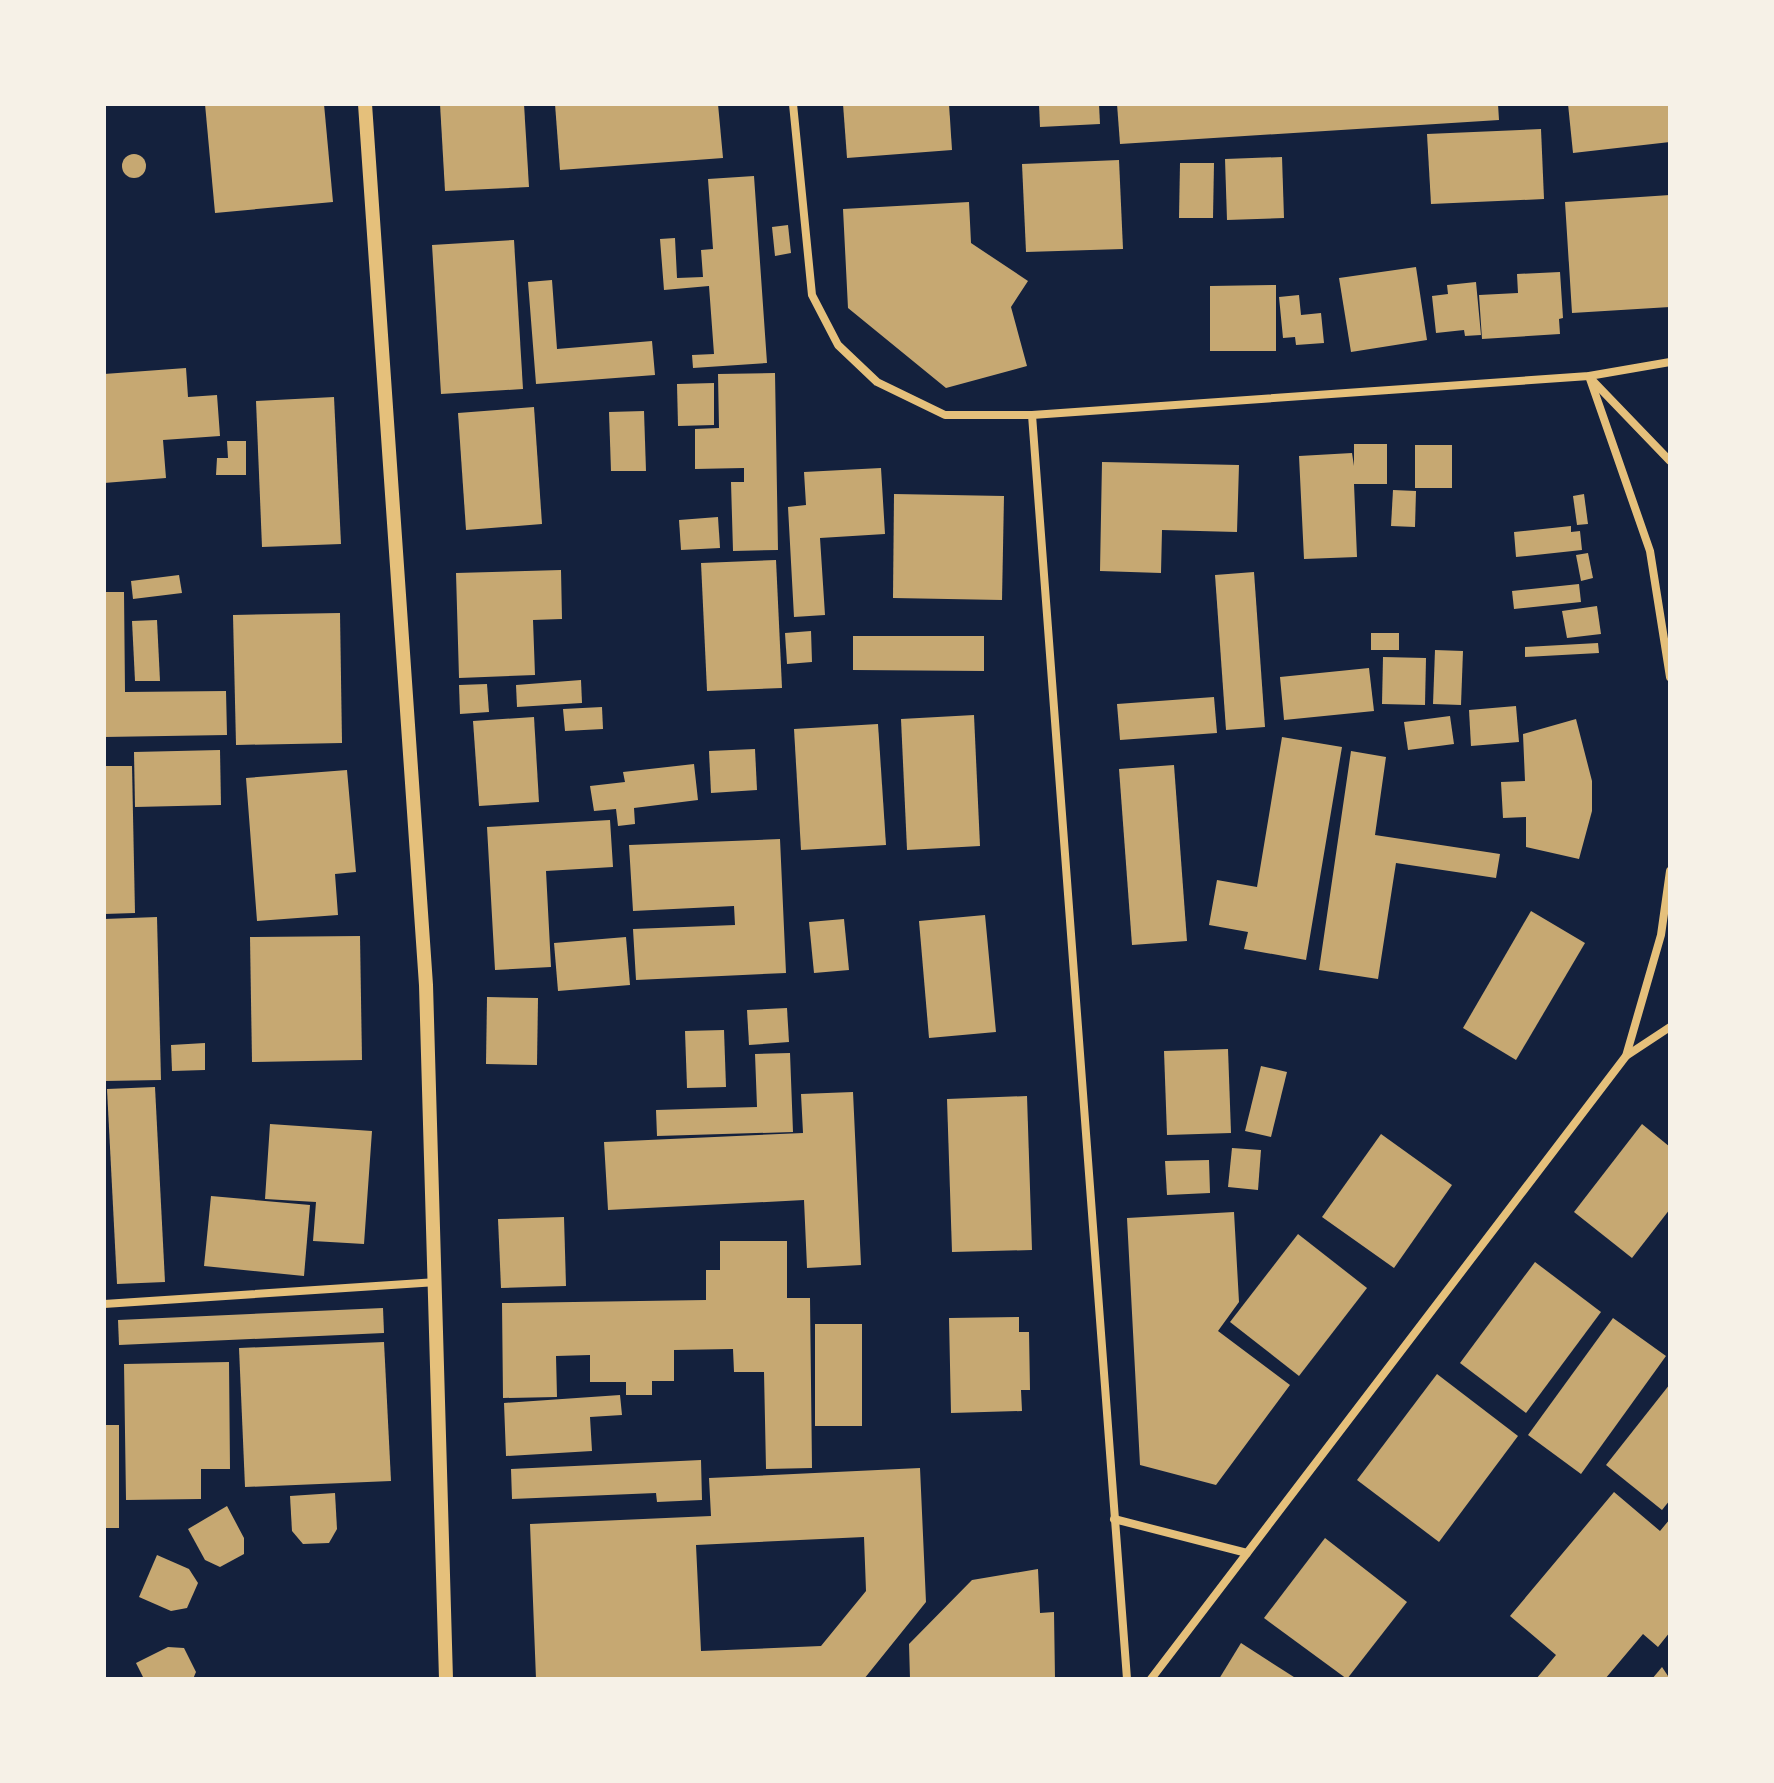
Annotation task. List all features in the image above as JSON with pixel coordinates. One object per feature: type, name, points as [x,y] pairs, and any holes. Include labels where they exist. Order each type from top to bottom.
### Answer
[{"type":"street","points":[[365,104],[426,985],[437,1282],[446,1679]]},
{"type":"street","points":[[793,104],[812,295],[838,345],[877,382],[945,415],[1032,415],[1589,376],[1670,362]]},
{"type":"street","points":[[1589,376],[1670,461]]},
{"type":"street","points":[[1589,376],[1650,551],[1670,677]]},
{"type":"street","points":[[1032,415],[1127,1679]]},
{"type":"street","points":[[1626,1056],[1661,935],[1670,871]]},
{"type":"street","points":[[1151,1679],[1626,1056],[1670,1027]]},
{"type":"street","points":[[104,1304],[437,1282]]},
{"type":"street","points":[[1114,1519],[1247,1553]]},
{"type":"building","points":[[205,104],[324,104],[333,202],[215,213]]},
{"type":"building","points":[[440,104],[524,104],[529,187],[445,191]]},
{"type":"building","points":[[555,104],[718,104],[723,158],[560,170]]},
{"type":"building","points":[[843,104],[949,104],[952,150],[847,158]]},
{"type":"building","points":[[1039,104],[1099,104],[1100,124],[1040,127]]},
{"type":"building","points":[[1117,104],[1498,104],[1499,120],[1120,144]]},
{"type":"building","points":[[1568,104],[1670,104],[1670,142],[1573,153]]},
{"type":"building","points":[[1541,129],[1544,199],[1431,204],[1427,134]]},
{"type":"building","points":[[134,154],[142,158],[146,166],[142,174],[134,178],[126,174],[122,166],[126,158]]},
{"type":"building","points":[[1282,157],[1284,218],[1227,220],[1225,159]]},
{"type":"building","points":[[1119,160],[1123,249],[1026,252],[1022,164]]},
{"type":"building","points":[[1180,163],[1214,163],[1213,218],[1179,218]]},
{"type":"building","points":[[754,176],[767,363],[693,368],[692,355],[714,354],[709,286],[664,290],[660,239],[675,238],[677,278],[703,277],[701,250],[713,249],[708,179]]},
{"type":"building","points":[[1670,195],[1670,307],[1572,313],[1565,202]]},
{"type":"building","points":[[969,202],[971,243],[1028,281],[1011,307],[1027,366],[946,388],[848,308],[843,209]]},
{"type":"building","points":[[788,225],[791,253],[775,256],[772,227]]},
{"type":"building","points":[[514,240],[523,389],[441,394],[432,245]]},
{"type":"building","points":[[1416,267],[1427,340],[1351,352],[1339,278]]},
{"type":"building","points":[[1560,272],[1563,318],[1559,319],[1560,334],[1482,339],[1479,295],[1518,293],[1517,274]]},
{"type":"building","points":[[552,280],[557,349],[652,341],[655,375],[536,384],[528,282]]},
{"type":"building","points":[[1476,282],[1481,335],[1465,336],[1464,330],[1436,333],[1432,296],[1448,294],[1447,285]]},
{"type":"building","points":[[1276,285],[1276,351],[1210,351],[1210,286]]},
{"type":"building","points":[[1299,295],[1301,315],[1321,313],[1324,343],[1296,345],[1295,337],[1283,338],[1279,297]]},
{"type":"building","points":[[186,368],[188,397],[217,395],[220,436],[163,440],[166,478],[104,483],[104,374]]},
{"type":"building","points":[[775,373],[778,550],[733,551],[731,482],[744,482],[744,468],[695,469],[695,429],[719,428],[718,374]]},
{"type":"building","points":[[714,383],[714,425],[678,426],[677,384]]},
{"type":"building","points":[[334,397],[341,544],[262,547],[256,401]]},
{"type":"building","points":[[534,407],[542,524],[466,530],[458,413]]},
{"type":"building","points":[[644,411],[646,471],[611,471],[609,412]]},
{"type":"building","points":[[227,441],[246,441],[246,475],[216,475],[217,458],[228,458]]},
{"type":"building","points":[[1354,444],[1387,444],[1387,484],[1354,484],[1357,557],[1304,559],[1299,456],[1352,453],[1354,466]]},
{"type":"building","points":[[1415,445],[1452,445],[1452,488],[1415,488]]},
{"type":"building","points":[[1102,462],[1239,465],[1237,532],[1162,530],[1161,573],[1100,571]]},
{"type":"building","points":[[881,468],[885,534],[820,538],[825,615],[794,617],[788,507],[806,505],[804,472]]},
{"type":"building","points":[[1393,490],[1416,491],[1415,527],[1391,526]]},
{"type":"building","points":[[894,494],[1004,496],[1002,600],[893,598]]},
{"type":"building","points":[[1584,494],[1588,524],[1577,525],[1573,496]]},
{"type":"building","points":[[718,517],[720,548],[681,550],[679,520]]},
{"type":"building","points":[[1571,526],[1571,532],[1580,531],[1582,550],[1516,557],[1514,532]]},
{"type":"building","points":[[1588,553],[1593,578],[1581,581],[1576,555]]},
{"type":"building","points":[[776,560],[782,688],[707,691],[701,563]]},
{"type":"building","points":[[561,570],[562,619],[533,620],[535,675],[459,678],[456,573]]},
{"type":"building","points":[[1254,572],[1265,727],[1226,730],[1215,575]]},
{"type":"building","points":[[179,575],[182,593],[133,599],[131,581]]},
{"type":"building","points":[[1579,584],[1581,602],[1514,609],[1512,591]]},
{"type":"building","points":[[104,592],[124,592],[125,692],[226,691],[227,735],[104,737]]},
{"type":"building","points":[[1597,606],[1601,634],[1567,638],[1562,611]]},
{"type":"building","points":[[340,613],[342,743],[236,745],[233,615]]},
{"type":"building","points":[[157,620],[160,681],[135,681],[132,621]]},
{"type":"building","points":[[811,631],[812,662],[787,664],[785,633]]},
{"type":"building","points":[[1371,633],[1399,633],[1399,650],[1371,650]]},
{"type":"building","points":[[853,636],[984,636],[984,671],[853,670]]},
{"type":"building","points":[[1598,643],[1599,653],[1525,657],[1525,647]]},
{"type":"building","points":[[1435,650],[1463,651],[1461,705],[1433,704]]},
{"type":"building","points":[[1383,657],[1426,658],[1425,705],[1382,704]]},
{"type":"building","points":[[1369,668],[1374,711],[1284,720],[1280,677]]},
{"type":"building","points":[[581,680],[582,703],[517,707],[516,685]]},
{"type":"building","points":[[487,684],[489,712],[460,714],[459,685]]},
{"type":"building","points":[[1214,697],[1217,733],[1120,740],[1117,704]]},
{"type":"building","points":[[1516,706],[1519,742],[1471,746],[1469,710]]},
{"type":"building","points":[[602,707],[603,729],[565,731],[563,709]]},
{"type":"building","points":[[974,715],[980,846],[907,850],[901,719]]},
{"type":"building","points":[[1450,716],[1454,744],[1408,750],[1404,722]]},
{"type":"building","points":[[534,717],[539,802],[479,806],[473,721]]},
{"type":"building","points":[[1576,719],[1592,781],[1592,811],[1579,859],[1526,847],[1526,817],[1503,818],[1501,782],[1525,781],[1523,734]]},
{"type":"building","points":[[878,724],[886,845],[801,850],[794,729]]},
{"type":"building","points":[[1282,737],[1342,747],[1306,960],[1244,949],[1248,932],[1209,925],[1217,880],[1257,887]]},
{"type":"building","points":[[755,749],[757,790],[711,793],[709,751]]},
{"type":"building","points":[[220,750],[221,805],[135,807],[134,752]]},
{"type":"building","points":[[1351,751],[1386,757],[1375,835],[1500,854],[1496,878],[1396,863],[1378,979],[1319,970]]},
{"type":"building","points":[[694,764],[698,800],[634,808],[635,824],[618,826],[616,809],[594,811],[590,786],[625,782],[623,772]]},
{"type":"building","points":[[1174,765],[1187,941],[1132,945],[1119,769]]},
{"type":"building","points":[[104,766],[132,766],[135,913],[104,914]]},
{"type":"building","points":[[347,770],[356,872],[335,874],[338,915],[257,921],[246,778]]},
{"type":"building","points":[[610,820],[613,867],[546,871],[551,967],[495,970],[487,827]]},
{"type":"building","points":[[780,839],[786,973],[636,980],[633,929],[735,925],[734,906],[633,911],[629,845]]},
{"type":"building","points":[[1531,911],[1585,943],[1516,1060],[1463,1028]]},
{"type":"building","points":[[985,915],[996,1032],[929,1038],[919,921]]},
{"type":"building","points":[[157,917],[161,1080],[104,1081],[104,919]]},
{"type":"building","points":[[844,919],[849,970],[814,973],[809,922]]},
{"type":"building","points":[[360,936],[362,1060],[252,1062],[250,937]]},
{"type":"building","points":[[626,937],[630,985],[558,991],[554,943]]},
{"type":"building","points":[[487,997],[538,998],[537,1065],[486,1064]]},
{"type":"building","points":[[787,1008],[789,1042],[749,1045],[747,1010]]},
{"type":"building","points":[[724,1030],[726,1087],[687,1088],[685,1031]]},
{"type":"building","points":[[205,1043],[205,1070],[172,1071],[171,1045]]},
{"type":"building","points":[[1228,1049],[1231,1133],[1167,1135],[1164,1051]]},
{"type":"building","points":[[790,1053],[793,1132],[657,1136],[656,1110],[757,1107],[755,1054]]},
{"type":"building","points":[[1261,1066],[1287,1072],[1271,1137],[1245,1131]]},
{"type":"building","points":[[155,1087],[165,1282],[117,1284],[107,1089]]},
{"type":"building","points":[[853,1092],[861,1265],[807,1268],[804,1200],[608,1210],[604,1142],[803,1133],[801,1094]]},
{"type":"building","points":[[1027,1096],[1032,1250],[952,1252],[947,1099]]},
{"type":"building","points":[[270,1124],[372,1131],[364,1244],[313,1241],[316,1202],[265,1199]]},
{"type":"building","points":[[1642,1124],[1670,1147],[1670,1209],[1632,1258],[1574,1212]]},
{"type":"building","points":[[1381,1134],[1452,1185],[1394,1268],[1322,1217]]},
{"type":"building","points":[[1232,1148],[1261,1150],[1258,1190],[1228,1187]]},
{"type":"building","points":[[1209,1160],[1210,1193],[1167,1195],[1165,1161]]},
{"type":"building","points":[[211,1196],[310,1205],[304,1276],[204,1266]]},
{"type":"building","points":[[1234,1212],[1239,1302],[1218,1331],[1290,1385],[1216,1485],[1140,1465],[1127,1218]]},
{"type":"building","points":[[564,1217],[566,1286],[501,1288],[498,1219]]},
{"type":"building","points":[[1298,1234],[1367,1288],[1299,1376],[1230,1322]]},
{"type":"building","points":[[720,1241],[787,1241],[787,1298],[810,1298],[812,1468],[766,1469],[764,1372],[734,1372],[733,1349],[674,1350],[674,1381],[652,1381],[652,1395],[626,1395],[626,1382],[590,1382],[590,1355],[556,1356],[557,1397],[503,1398],[502,1303],[706,1300],[706,1270],[720,1270]]},
{"type":"building","points":[[1535,1262],[1601,1312],[1526,1413],[1460,1363]]},
{"type":"building","points":[[383,1308],[384,1333],[119,1345],[118,1320]]},
{"type":"building","points":[[1019,1317],[1019,1332],[1029,1332],[1030,1390],[1021,1390],[1022,1411],[951,1413],[949,1318]]},
{"type":"building","points":[[1613,1318],[1666,1356],[1581,1474],[1528,1435]]},
{"type":"building","points":[[815,1324],[862,1324],[862,1426],[815,1426]]},
{"type":"building","points":[[384,1342],[391,1481],[245,1487],[239,1348]]},
{"type":"building","points":[[229,1362],[230,1469],[201,1469],[201,1499],[126,1500],[124,1364]]},
{"type":"building","points":[[1437,1374],[1518,1436],[1439,1542],[1357,1480]]},
{"type":"building","points":[[1670,1384],[1670,1500],[1662,1510],[1606,1465]]},
{"type":"building","points":[[620,1395],[622,1415],[590,1417],[592,1451],[506,1456],[504,1403]]},
{"type":"building","points":[[104,1425],[119,1425],[119,1528],[104,1528]]},
{"type":"building","points":[[701,1460],[702,1500],[657,1502],[656,1493],[512,1499],[511,1469]]},
{"type":"building","points":[[920,1468],[926,1602],[864,1679],[536,1679],[530,1524],[711,1516],[709,1478]],"holes":[[[864,1537],[866,1591],[821,1646],[701,1651],[696,1545]]]},
{"type":"building","points":[[1614,1492],[1660,1531],[1670,1519],[1670,1632],[1658,1647],[1643,1634],[1605,1679],[1536,1679],[1556,1655],[1510,1616]]},
{"type":"building","points":[[335,1493],[337,1529],[329,1543],[303,1544],[292,1531],[290,1496]]},
{"type":"building","points":[[227,1506],[244,1538],[244,1554],[220,1567],[205,1560],[188,1529]]},
{"type":"building","points":[[1325,1538],[1407,1602],[1347,1679],[1264,1618]]},
{"type":"building","points":[[157,1555],[189,1569],[198,1583],[187,1608],[171,1611],[139,1597]]},
{"type":"building","points":[[1038,1569],[1040,1613],[1054,1612],[1055,1679],[910,1679],[909,1644],[972,1580]]},
{"type":"building","points":[[1241,1643],[1297,1679],[1219,1679]]},
{"type":"building","points":[[168,1647],[184,1648],[196,1672],[193,1679],[144,1679],[136,1663]]},
{"type":"building","points":[[1662,1667],[1670,1679],[1652,1679]]}]
